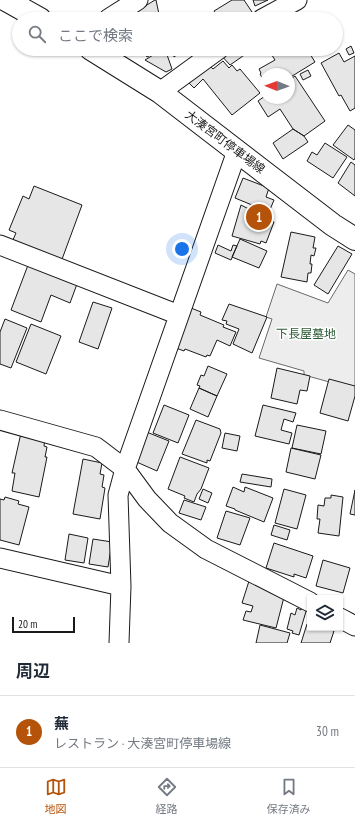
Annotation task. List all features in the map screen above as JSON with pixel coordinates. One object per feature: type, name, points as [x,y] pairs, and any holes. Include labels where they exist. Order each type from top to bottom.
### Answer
[{"type":"main road","points":[[6,0],[27,12]]},
{"type":"main road","name":"大湊宮町停車場線","points":[[102,56],[160,92],[333,226],[355,239]]},
{"type":"street","points":[[119,12],[138,0]]},
{"type":"street","points":[[275,12],[297,0]]},
{"type":"street","points":[[160,92],[209,56]]},
{"type":"street","points":[[119,643],[121,586],[118,495],[125,469],[237,151]]},
{"type":"street","points":[[0,244],[179,315]]},
{"type":"street","points":[[0,420],[96,447],[125,469],[147,499],[170,523],[206,549],[307,600]]},
{"type":"street","points":[[0,558],[121,586]]},
{"type":"street","points":[[343,620],[355,626]]},
{"type":"shaded area","name":"下長屋墓地","points":[[348,270],[355,274],[355,389],[304,375],[304,371],[259,358],[272,319],[266,317],[277,284],[328,303]]},
{"type":"building","points":[[155,0],[156,0],[159,12],[135,12]]},
{"type":"building","points":[[232,0],[244,0],[252,12],[215,12]]},
{"type":"building","points":[[253,0],[268,0],[255,6]]},
{"type":"building","points":[[351,46],[354,53],[349,55],[346,49]]},
{"type":"building","points":[[152,56],[167,56],[172,69],[166,72],[145,60]]},
{"type":"building","points":[[222,56],[243,56],[230,65]]},
{"type":"building","points":[[272,56],[311,56],[315,62],[295,74],[295,68],[261,68],[275,60]]},
{"type":"building","points":[[334,56],[341,56],[344,62],[355,56],[355,108],[350,111],[341,95],[339,96],[321,63]]},
{"type":"building","points":[[223,61],[229,68],[232,65],[237,71],[240,69],[259,92],[259,94],[232,115],[203,79],[194,88],[187,81],[207,63],[213,69]]},
{"type":"building","points":[[308,70],[311,76],[303,80],[300,74]]},
{"type":"building","points":[[295,76],[325,121],[304,136],[293,129],[280,109],[268,117],[260,104],[295,104]]},
{"type":"building","points":[[348,125],[355,130],[354,160],[333,145]]},
{"type":"building","points":[[293,129],[304,136],[308,142],[283,159],[273,143]]},
{"type":"building","points":[[325,143],[347,157],[333,178],[307,161],[312,152],[317,155]]},
{"type":"building","points":[[351,162],[355,165],[355,196],[338,183]]},
{"type":"building","points":[[243,178],[269,188],[266,197],[274,200],[269,212],[235,198]]},
{"type":"building","points":[[34,186],[82,205],[61,262],[12,242],[16,233],[9,230],[23,196],[29,199]]},
{"type":"building","points":[[241,205],[274,222],[266,243],[261,241],[260,244],[232,236]]},
{"type":"building","points":[[291,232],[315,237],[313,248],[316,248],[314,256],[311,255],[311,273],[308,273],[307,282],[281,277]]},
{"type":"building","points":[[240,239],[267,251],[259,268],[232,257]]},
{"type":"building","points":[[218,245],[231,251],[233,245],[237,246],[231,260],[215,253]]},
{"type":"building","points":[[338,246],[352,254],[328,294],[314,285]]},
{"type":"building","points":[[28,265],[77,284],[70,303],[51,295],[41,322],[11,310]]},
{"type":"building","points":[[93,302],[112,308],[98,349],[79,342]]},
{"type":"building","points":[[229,304],[267,317],[252,353],[233,344],[239,329],[226,324],[227,321],[222,320]]},
{"type":"building","points":[[191,308],[201,312],[200,315],[224,325],[223,327],[236,332],[230,346],[217,340],[210,356],[207,355],[206,357],[185,349],[184,351],[176,348]]},
{"type":"building","points":[[5,319],[27,328],[11,368],[0,364],[0,332]]},
{"type":"building","points":[[31,324],[61,336],[46,374],[16,362]]},
{"type":"building","points":[[208,366],[227,374],[217,396],[199,388],[200,386],[197,385],[201,375],[204,376]]},
{"type":"building","points":[[277,368],[310,376],[307,391],[300,390],[297,404],[271,398]]},
{"type":"building","points":[[329,379],[355,386],[355,396],[348,421],[320,413]]},
{"type":"building","points":[[199,388],[217,396],[208,417],[190,409]]},
{"type":"building","points":[[164,405],[189,415],[178,443],[153,433]]},
{"type":"building","points":[[263,405],[296,413],[293,422],[284,419],[281,430],[292,433],[289,444],[255,436]]},
{"type":"building","points":[[196,420],[220,429],[221,433],[210,461],[207,460],[207,463],[182,454]]},
{"type":"building","points":[[297,425],[326,431],[321,454],[292,448]]},
{"type":"building","points":[[144,431],[169,441],[157,471],[132,460]]},
{"type":"building","points":[[21,433],[45,438],[44,446],[47,447],[45,457],[47,457],[39,497],[12,491],[15,473],[12,473]]},
{"type":"building","points":[[225,433],[240,436],[237,451],[222,448]]},
{"type":"building","points":[[291,448],[321,455],[315,479],[286,472]]},
{"type":"building","points":[[180,457],[209,468],[194,502],[184,498],[185,496],[168,489]]},
{"type":"building","points":[[83,459],[102,463],[100,474],[104,475],[102,487],[105,488],[100,519],[73,514]]},
{"type":"building","points":[[242,474],[272,479],[271,487],[240,482]]},
{"type":"building","points":[[233,487],[244,492],[245,487],[273,498],[264,522],[226,506]]},
{"type":"building","points":[[203,489],[212,493],[208,503],[199,499]]},
{"type":"building","points":[[284,489],[306,495],[297,529],[275,523]]},
{"type":"building","points":[[355,490],[355,515],[350,514]]},
{"type":"building","points":[[331,495],[343,497],[339,536],[318,533],[320,519],[317,519],[318,505],[324,506],[325,498],[331,498]]},
{"type":"building","points":[[5,497],[19,501],[18,504],[29,507],[19,545],[0,540],[0,499],[4,500]]},
{"type":"building","points":[[184,500],[206,507],[201,520],[179,513]]},
{"type":"building","points":[[226,511],[250,518],[240,545],[217,538]]},
{"type":"building","points":[[274,525],[290,530],[287,540],[271,535]]},
{"type":"building","points":[[69,534],[88,538],[84,563],[65,560]]},
{"type":"building","points":[[93,539],[112,542],[108,567],[89,564]]},
{"type":"building","points":[[274,543],[313,556],[306,578],[294,574],[294,577],[266,568]]},
{"type":"building","points":[[323,560],[350,568],[343,593],[316,586]]},
{"type":"building","points":[[249,581],[284,597],[276,628],[243,620],[246,611],[251,612],[253,606],[242,603]]},
{"type":"building","points":[[302,606],[307,608],[299,635],[292,633],[293,631],[287,629],[291,613],[295,615],[297,608],[301,610]]},
{"type":"building","points":[[307,624],[307,631],[334,631],[330,643],[301,643]]},
{"type":"building","points":[[260,625],[290,633],[287,643],[256,643]]},
{"type":"place","name":"蕪","points":[[259,217]]}]
